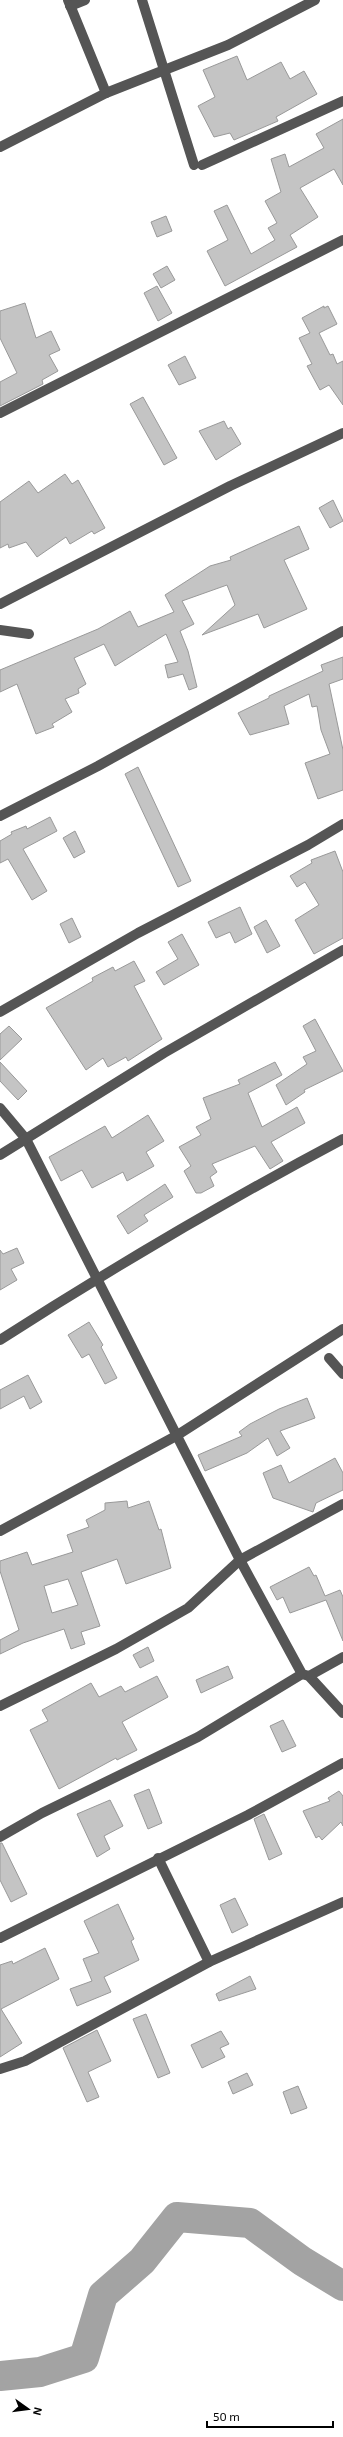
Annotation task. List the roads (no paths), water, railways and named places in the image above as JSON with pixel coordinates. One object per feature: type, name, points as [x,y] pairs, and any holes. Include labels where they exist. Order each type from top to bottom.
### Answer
[{"type":"street","points":[[85,0],[69,3],[106,93]]},
{"type":"street","points":[[142,0],[164,70],[198,165],[343,101]]},
{"type":"street","points":[[0,147],[106,93],[228,44],[315,0]]},
{"type":"street","points":[[0,413],[343,240]]},
{"type":"street","points":[[0,604],[230,486],[343,433]]},
{"type":"street","points":[[0,630],[29,634]]},
{"type":"street","points":[[0,816],[98,766],[343,631]]},
{"type":"street","points":[[0,1012],[138,933],[308,845],[343,824]]},
{"type":"street","points":[[0,1155],[164,1053],[343,950]]},
{"type":"street","points":[[0,1108],[26,1139],[240,1560],[305,1675],[343,1713]]},
{"type":"street","points":[[0,1340],[97,1278],[271,1177],[343,1139]]},
{"type":"street","points":[[0,1531],[176,1436],[343,1329]]},
{"type":"street","points":[[329,1358],[343,1374]]},
{"type":"street","points":[[0,1706],[116,1649],[188,1608],[240,1560],[343,1504]]},
{"type":"street","points":[[0,1837],[42,1813],[198,1737],[305,1675],[343,1657]]},
{"type":"street","points":[[0,1938],[158,1858],[248,1815],[343,1763]]},
{"type":"street","points":[[158,1858],[209,1962]]},
{"type":"street","points":[[0,2069],[25,2061],[209,1962],[343,1902]]},
{"type":"waterway","points":[[0,2376],[40,2372],[84,2358],[103,2295],[142,2261],[177,2217],[250,2223],[302,2261],[343,2286]]}]
